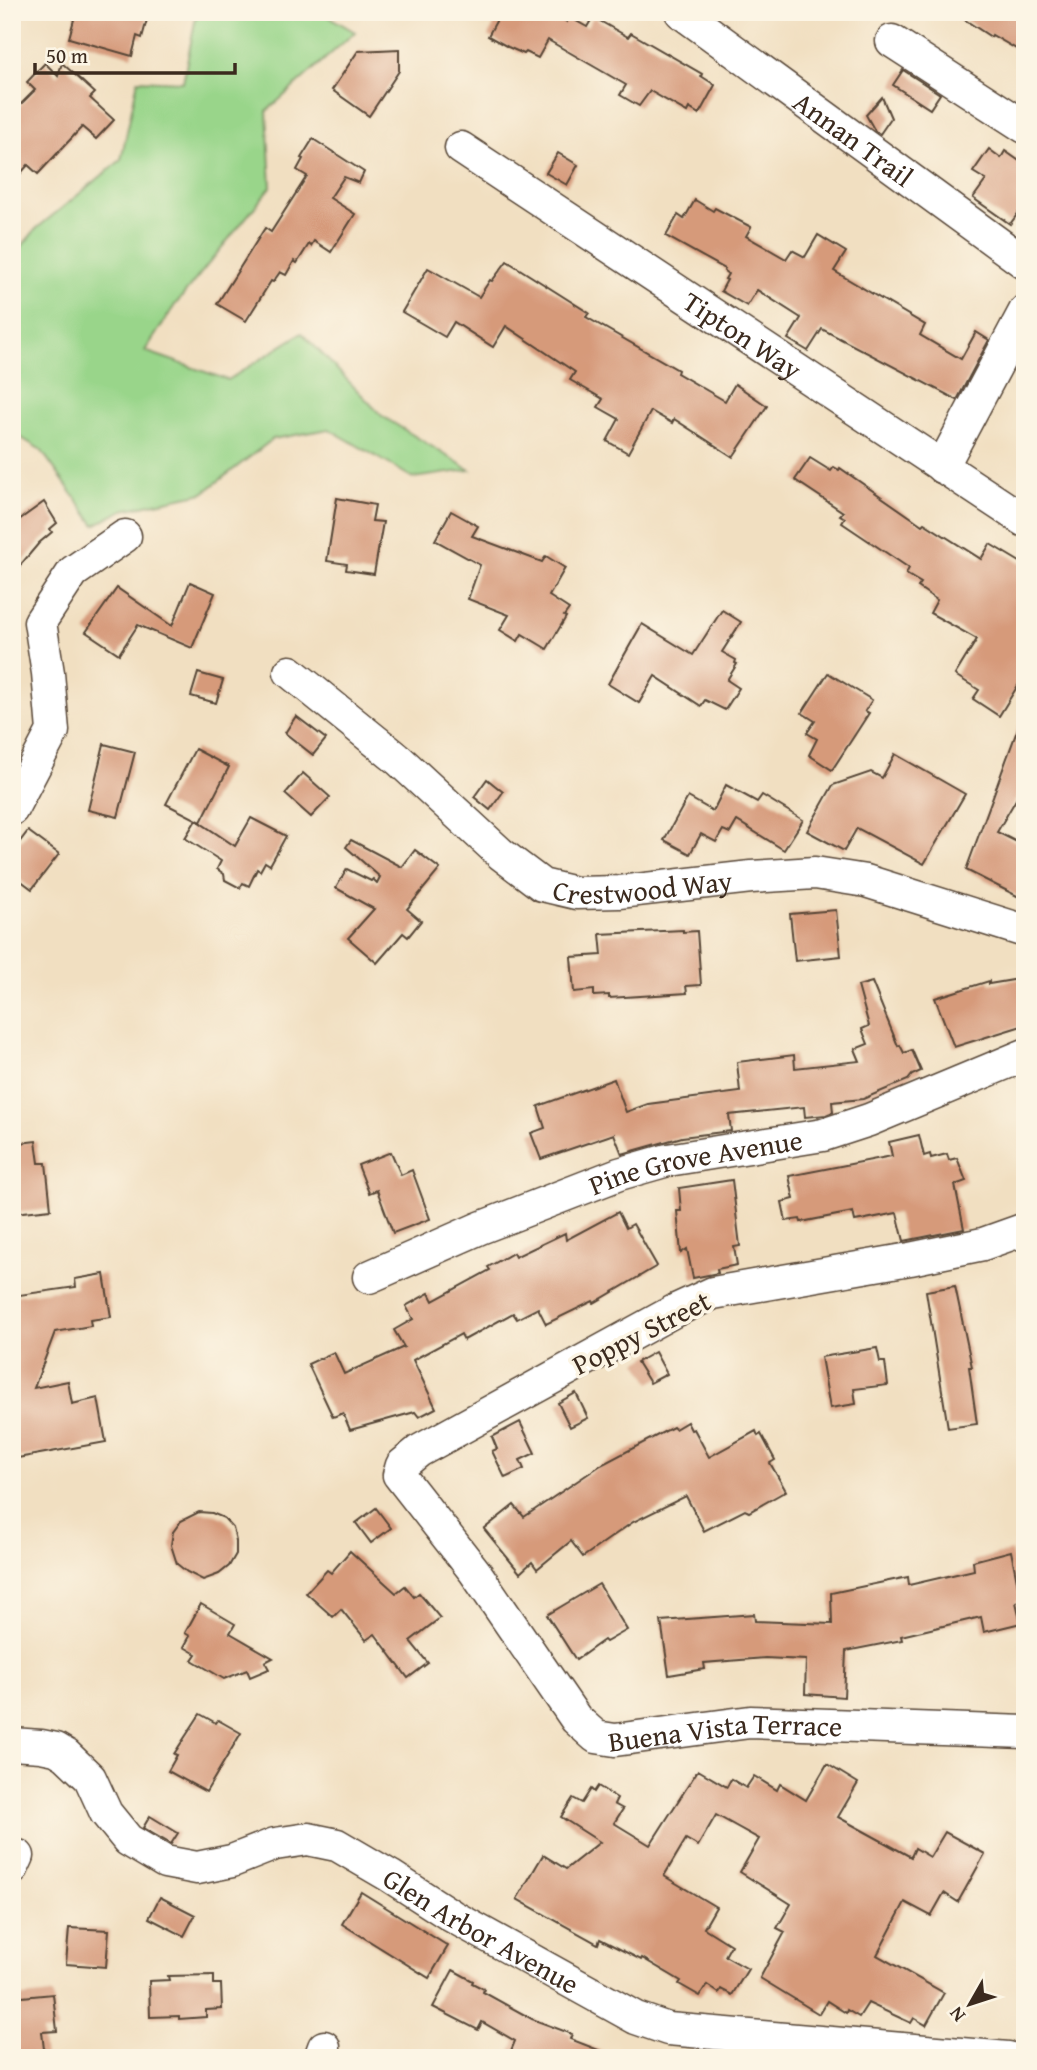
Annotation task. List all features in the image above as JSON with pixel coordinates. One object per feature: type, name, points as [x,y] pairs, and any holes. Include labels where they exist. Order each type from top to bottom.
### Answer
[{"type":"street","name":"Annan Trail","points":[[681,12],[1025,263]]},
{"type":"street","points":[[892,41],[1025,127]]},
{"type":"street","name":"Tipton Way","points":[[461,148],[1025,521]]},
{"type":"street","points":[[942,467],[1025,311]]},
{"type":"street","points":[[12,809],[53,731],[40,622],[73,572],[125,536]]},
{"type":"street","name":"Crestwood Way","points":[[290,672],[399,760],[501,855],[542,885],[576,893],[619,892],[751,877],[815,873],[866,881],[1025,930]]},
{"type":"street","name":"Pine Grove Avenue","points":[[369,1277],[480,1228],[619,1174],[690,1156],[823,1135],[869,1120],[1025,1055]]},
{"type":"street","name":"Poppy Street","points":[[402,1465],[419,1451],[676,1310],[713,1293],[983,1244],[1025,1229]]},
{"type":"street","name":"Buena Vista Terrace","points":[[402,1465],[399,1475],[475,1573],[576,1719],[596,1737],[615,1740],[750,1722],[1025,1732]]},
{"type":"street","name":"Glen Arbor Avenue","points":[[12,1744],[48,1747],[66,1755],[90,1778],[106,1813],[128,1840],[165,1862],[197,1868],[232,1861],[275,1844],[308,1839],[337,1846],[463,1923],[636,2018],[668,2029],[1008,2058]]},
{"type":"green space","points":[[197,12],[321,12],[355,32],[267,111],[271,187],[175,305],[145,351],[228,380],[302,333],[382,416],[470,470],[413,478],[329,429],[273,439],[203,493],[123,510],[95,525],[41,450],[12,432],[12,258],[36,229],[121,160],[138,80],[183,82]]},
{"type":"building","points":[[76,12],[149,12],[142,38],[137,36],[132,56],[69,38]]},
{"type":"building","points":[[501,12],[550,12],[567,22],[569,17],[587,27],[593,17],[628,37],[631,33],[702,74],[701,76],[715,85],[699,114],[689,108],[687,112],[650,91],[639,106],[620,95],[626,85],[548,40],[538,58],[488,36]]},
{"type":"building","points":[[953,12],[1025,12],[1025,54],[992,35],[991,37]]},
{"type":"building","points":[[399,49],[399,71],[369,116],[332,90],[358,51]]},
{"type":"building","points":[[45,63],[58,76],[62,63],[95,93],[90,98],[114,120],[96,139],[82,127],[38,174],[28,165],[12,183],[12,113],[35,90],[27,82]]},
{"type":"building","points":[[903,70],[940,94],[930,109],[893,85]]},
{"type":"building","points":[[882,97],[891,118],[880,134],[875,131],[866,115]]},
{"type":"building","points":[[313,139],[364,172],[359,183],[344,177],[330,198],[355,214],[331,252],[314,241],[311,246],[309,244],[297,263],[294,261],[286,275],[280,272],[273,282],[271,281],[246,321],[217,304],[265,228],[271,232],[307,176],[297,170]]},
{"type":"building","points":[[989,149],[1001,158],[1005,151],[1025,165],[1025,204],[1010,224],[973,198],[986,180],[973,172]]},
{"type":"building","points":[[558,153],[578,165],[567,185],[546,173]]},
{"type":"building","points":[[695,200],[751,227],[746,236],[786,259],[792,250],[805,257],[818,235],[846,252],[834,271],[925,325],[920,335],[961,359],[976,332],[989,340],[957,400],[822,329],[808,351],[788,339],[801,318],[757,290],[747,306],[721,291],[727,280],[725,269],[666,236],[678,215],[684,219]]},
{"type":"building","points":[[507,261],[589,313],[586,317],[678,370],[677,373],[725,401],[735,384],[767,406],[733,457],[674,419],[672,423],[651,411],[628,453],[607,441],[619,419],[598,407],[603,399],[570,380],[575,372],[506,326],[493,347],[454,322],[445,337],[402,312],[428,268],[479,297]]},
{"type":"building","points":[[810,458],[831,471],[834,467],[839,470],[840,468],[922,525],[924,523],[981,559],[990,544],[1025,565],[1025,674],[999,716],[973,699],[979,690],[955,675],[977,639],[930,613],[937,600],[918,587],[921,583],[906,574],[909,568],[842,523],[845,518],[840,515],[843,512],[795,480]]},
{"type":"building","points":[[337,498],[375,505],[372,521],[383,522],[374,574],[346,570],[347,564],[327,561]]},
{"type":"building","points":[[44,502],[57,523],[50,529],[52,532],[12,575],[12,525]]},
{"type":"building","points":[[451,511],[478,526],[472,536],[542,562],[546,556],[565,568],[549,596],[569,609],[547,649],[522,634],[518,641],[500,630],[509,615],[468,599],[480,565],[435,540]]},
{"type":"building","points":[[190,582],[215,593],[192,648],[138,625],[119,654],[86,632],[117,588],[172,626]]},
{"type":"building","points":[[722,610],[741,622],[722,652],[736,660],[737,664],[727,680],[739,688],[725,710],[705,700],[701,706],[655,676],[639,703],[608,684],[642,624],[693,655]]},
{"type":"building","points":[[198,673],[223,680],[216,703],[191,696]]},
{"type":"building","points":[[828,673],[872,700],[865,711],[869,713],[832,770],[809,755],[817,739],[807,733],[815,721],[802,713]]},
{"type":"building","points":[[296,716],[326,739],[313,755],[285,733]]},
{"type":"building","points":[[1022,717],[1025,717],[1025,784],[997,832],[1025,846],[1025,900],[966,870]]},
{"type":"building","points":[[104,744],[135,752],[118,817],[88,810]]},
{"type":"building","points":[[195,749],[229,767],[201,822],[166,804]]},
{"type":"building","points":[[895,754],[965,794],[924,864],[857,828],[844,851],[807,831],[833,785],[871,772],[882,778]]},
{"type":"building","points":[[303,773],[330,797],[311,817],[285,794]]},
{"type":"building","points":[[487,779],[503,792],[490,810],[474,797]]},
{"type":"building","points":[[726,785],[757,802],[762,795],[803,820],[784,850],[737,821],[730,833],[723,830],[716,842],[701,834],[690,854],[664,840],[688,797],[713,811]]},
{"type":"building","points":[[251,818],[286,836],[270,865],[265,862],[260,871],[257,869],[249,886],[243,883],[240,888],[225,880],[224,874],[217,869],[221,861],[185,838],[196,820],[235,846]]},
{"type":"building","points":[[28,831],[59,854],[32,889],[12,874],[12,852]]},
{"type":"building","points":[[351,840],[402,867],[415,850],[440,869],[407,909],[421,921],[408,937],[403,933],[377,963],[348,938],[374,909],[336,888],[347,869],[377,883],[380,877],[346,847]]},
{"type":"building","points":[[836,910],[841,956],[795,961],[790,914]]},
{"type":"building","points":[[697,931],[701,985],[686,986],[687,993],[609,998],[609,995],[594,996],[594,990],[574,992],[571,957],[602,955],[600,934]]},
{"type":"building","points":[[1025,978],[1025,1025],[954,1047],[935,998],[989,981],[989,984]]},
{"type":"building","points":[[872,982],[898,1046],[900,1045],[904,1053],[912,1050],[921,1071],[908,1080],[863,1099],[832,1102],[833,1112],[826,1115],[805,1117],[804,1107],[729,1115],[731,1131],[682,1137],[622,1154],[614,1134],[541,1159],[531,1133],[545,1128],[538,1106],[614,1079],[626,1112],[648,1104],[740,1092],[737,1062],[794,1055],[795,1068],[860,1061],[855,1049],[868,1044],[862,1029],[869,1026],[858,986]]},
{"type":"building","points":[[919,1135],[924,1156],[930,1154],[931,1158],[947,1154],[949,1160],[957,1158],[966,1181],[955,1185],[964,1229],[904,1241],[897,1213],[855,1221],[853,1212],[801,1222],[800,1219],[786,1221],[782,1202],[794,1199],[789,1176],[892,1156],[889,1142]]},
{"type":"building","points":[[36,1141],[39,1163],[46,1163],[51,1209],[14,1213],[12,1144]]},
{"type":"building","points":[[391,1152],[401,1175],[412,1170],[430,1219],[393,1233],[377,1190],[369,1193],[358,1165]]},
{"type":"building","points":[[732,1180],[740,1246],[734,1247],[737,1265],[717,1269],[718,1273],[693,1278],[687,1249],[681,1253],[677,1211],[681,1211],[679,1188]]},
{"type":"building","points":[[618,1212],[626,1228],[633,1224],[657,1266],[594,1303],[593,1301],[546,1324],[538,1308],[517,1319],[513,1313],[464,1340],[461,1334],[413,1360],[436,1408],[419,1417],[415,1412],[350,1430],[343,1413],[333,1417],[308,1364],[334,1352],[344,1374],[404,1347],[394,1330],[413,1319],[406,1306],[429,1293],[433,1301],[490,1270],[488,1267],[513,1253],[515,1257],[565,1233],[566,1240]]},
{"type":"building","points":[[104,1274],[111,1317],[90,1320],[91,1326],[55,1332],[34,1388],[68,1381],[72,1404],[98,1398],[106,1442],[12,1459],[12,1296],[76,1287],[75,1279]]},
{"type":"building","points":[[955,1286],[972,1367],[969,1367],[977,1424],[948,1428],[926,1291]]},
{"type":"building","points":[[877,1348],[880,1362],[885,1362],[888,1385],[854,1389],[856,1404],[830,1408],[821,1357]]},
{"type":"building","points":[[655,1352],[667,1374],[650,1383],[637,1362]]},
{"type":"building","points":[[576,1393],[588,1418],[570,1427],[558,1403]]},
{"type":"building","points":[[520,1422],[535,1453],[520,1460],[524,1469],[505,1478],[492,1451],[497,1449],[492,1437]]},
{"type":"building","points":[[687,1422],[691,1430],[694,1429],[709,1457],[756,1431],[758,1436],[761,1434],[775,1460],[770,1463],[786,1491],[749,1512],[745,1510],[704,1531],[686,1496],[633,1522],[583,1557],[571,1541],[537,1569],[532,1562],[520,1573],[484,1529],[514,1505],[524,1517],[601,1465]]},
{"type":"building","points":[[376,1508],[391,1528],[371,1543],[356,1523]]},
{"type":"building","points":[[199,1512],[224,1518],[233,1528],[236,1541],[236,1554],[229,1566],[219,1574],[203,1580],[177,1564],[171,1545],[173,1532],[181,1521]]},
{"type":"building","points":[[350,1551],[396,1593],[405,1586],[414,1597],[419,1593],[440,1618],[410,1641],[428,1663],[408,1678],[375,1634],[366,1640],[341,1609],[333,1617],[306,1593],[327,1570],[331,1573]]},
{"type":"building","points":[[1011,1551],[1021,1601],[1016,1602],[1021,1623],[984,1632],[981,1617],[901,1636],[902,1640],[846,1651],[844,1697],[805,1694],[806,1660],[765,1658],[704,1663],[705,1669],[669,1675],[661,1621],[754,1614],[755,1621],[832,1624],[831,1593],[908,1577],[909,1585],[974,1570],[973,1561]]},
{"type":"building","points":[[599,1584],[627,1630],[606,1642],[604,1640],[576,1660],[547,1615]]},
{"type":"building","points":[[201,1604],[235,1624],[230,1633],[273,1658],[265,1662],[269,1669],[250,1677],[247,1670],[224,1679],[192,1660],[196,1654],[184,1647],[190,1636],[185,1633]]},
{"type":"building","points":[[200,1714],[216,1723],[218,1720],[241,1733],[206,1792],[168,1771],[177,1755],[174,1754]]},
{"type":"building","points":[[827,1764],[858,1783],[838,1817],[911,1857],[915,1848],[930,1857],[945,1832],[985,1854],[958,1902],[944,1893],[931,1916],[905,1902],[877,1955],[944,1993],[926,2025],[914,2018],[911,2023],[868,2003],[859,2017],[847,2010],[846,2013],[827,2001],[819,2014],[760,1978],[785,1932],[777,1928],[791,1904],[740,1872],[759,1839],[716,1815],[698,1846],[686,1839],[664,1876],[716,1907],[704,1928],[731,1945],[725,1956],[748,1969],[732,1995],[721,1989],[719,1993],[707,1985],[700,1996],[679,1984],[681,1981],[642,1958],[641,1960],[600,1939],[598,1944],[517,1899],[543,1855],[566,1869],[600,1842],[561,1817],[573,1798],[582,1803],[591,1789],[594,1792],[598,1786],[617,1798],[614,1804],[623,1809],[614,1823],[650,1845],[698,1770],[727,1787],[731,1779],[746,1788],[754,1776],[777,1790],[780,1784],[806,1800]]},
{"type":"building","points":[[150,1816],[178,1833],[171,1844],[143,1828]]},
{"type":"building","points":[[361,1892],[448,1946],[429,1978],[342,1924]]},
{"type":"building","points":[[160,1897],[195,1915],[184,1936],[149,1918]]},
{"type":"building","points":[[69,1928],[109,1930],[106,1967],[66,1964]]},
{"type":"building","points":[[453,1970],[484,1989],[483,1992],[532,2019],[572,2034],[570,2039],[614,2056],[613,2058],[508,2058],[515,2041],[482,2022],[478,2030],[433,2007]]},
{"type":"building","points":[[214,1975],[214,1984],[221,1984],[222,2009],[206,2010],[206,2017],[150,2017],[149,1981],[169,1980],[168,1976]]},
{"type":"building","points":[[53,1994],[57,2031],[42,2032],[45,2058],[12,2058],[12,1998]]}]
